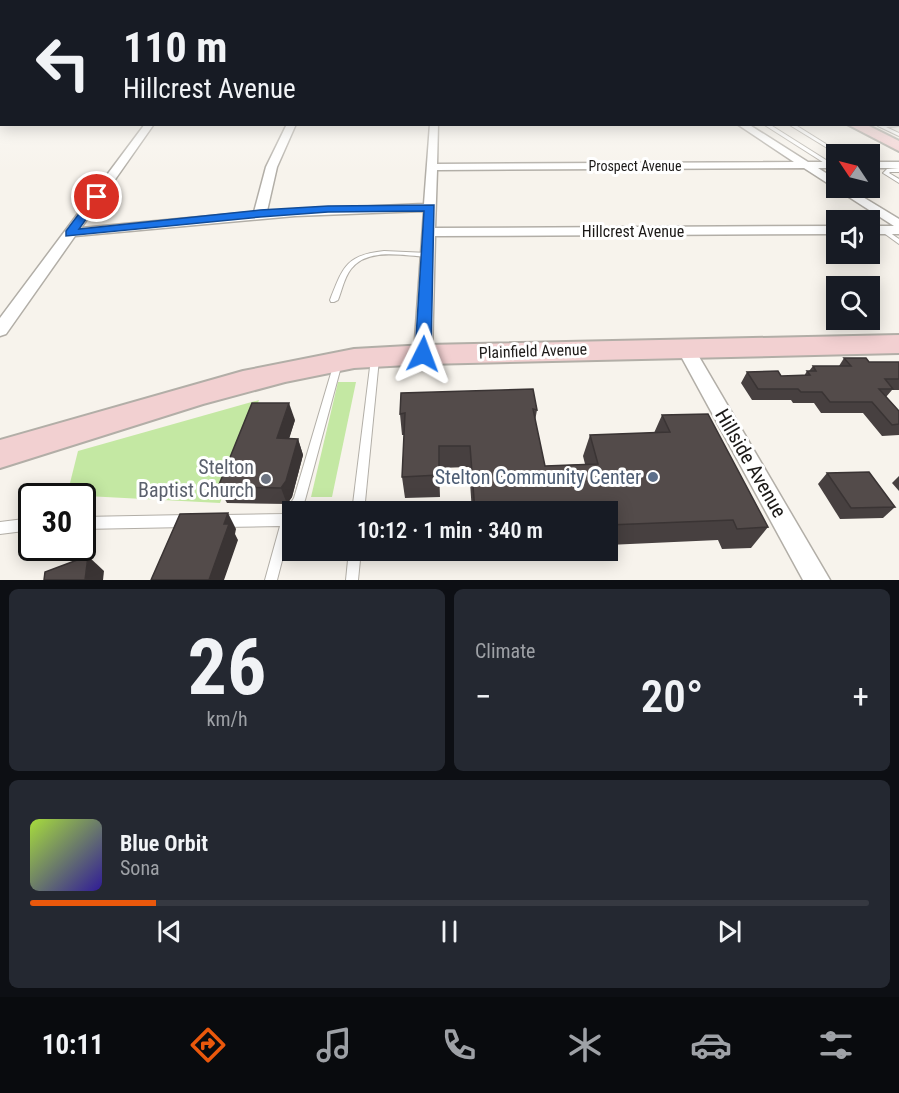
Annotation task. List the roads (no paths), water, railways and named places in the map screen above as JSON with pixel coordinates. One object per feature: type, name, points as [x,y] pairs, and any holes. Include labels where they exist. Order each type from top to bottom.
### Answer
[{"type":"main road","points":[[857,126],[899,147]]},
{"type":"main road","name":"Plainfield Avenue","points":[[0,454],[231,386],[339,362],[375,357],[685,347],[899,344]]},
{"type":"street","points":[[0,330],[149,126]]},
{"type":"street","points":[[260,214],[267,174],[291,126]]},
{"type":"street","points":[[423,354],[434,126]]},
{"type":"street","points":[[744,126],[826,178]]},
{"type":"street","name":"Prospect Avenue","points":[[432,167],[826,165]]},
{"type":"street","points":[[858,198],[899,224]]},
{"type":"street","points":[[70,233],[328,209],[430,207]]},
{"type":"street","name":"Hillcrest Avenue","points":[[429,232],[826,230]]},
{"type":"street","points":[[880,230],[899,230]]},
{"type":"street","name":"Hillside Avenue","points":[[685,347],[818,580]]},
{"type":"lane","points":[[768,126],[826,160]]},
{"type":"lane","points":[[793,126],[826,146]]},
{"type":"lane","points":[[880,126],[899,135]]},
{"type":"lane","points":[[899,170],[885,166],[886,173],[899,181]]},
{"type":"lane","points":[[880,232],[899,242]]},
{"type":"lane","points":[[334,300],[346,270],[359,258],[374,254],[428,255]]},
{"type":"lane","points":[[359,501],[375,357]]},
{"type":"lane","points":[[298,501],[339,362]]},
{"type":"lane","points":[[96,523],[282,520]]},
{"type":"lane","points":[[0,528],[18,526]]},
{"type":"lane","points":[[271,580],[282,539]]},
{"type":"lane","points":[[352,580],[354,561]]},
{"type":"place","name":"Stelton Community Center","points":[[653,477]]},
{"type":"place","name":"Stelton Baptist Church","points":[[266,479]]}]
